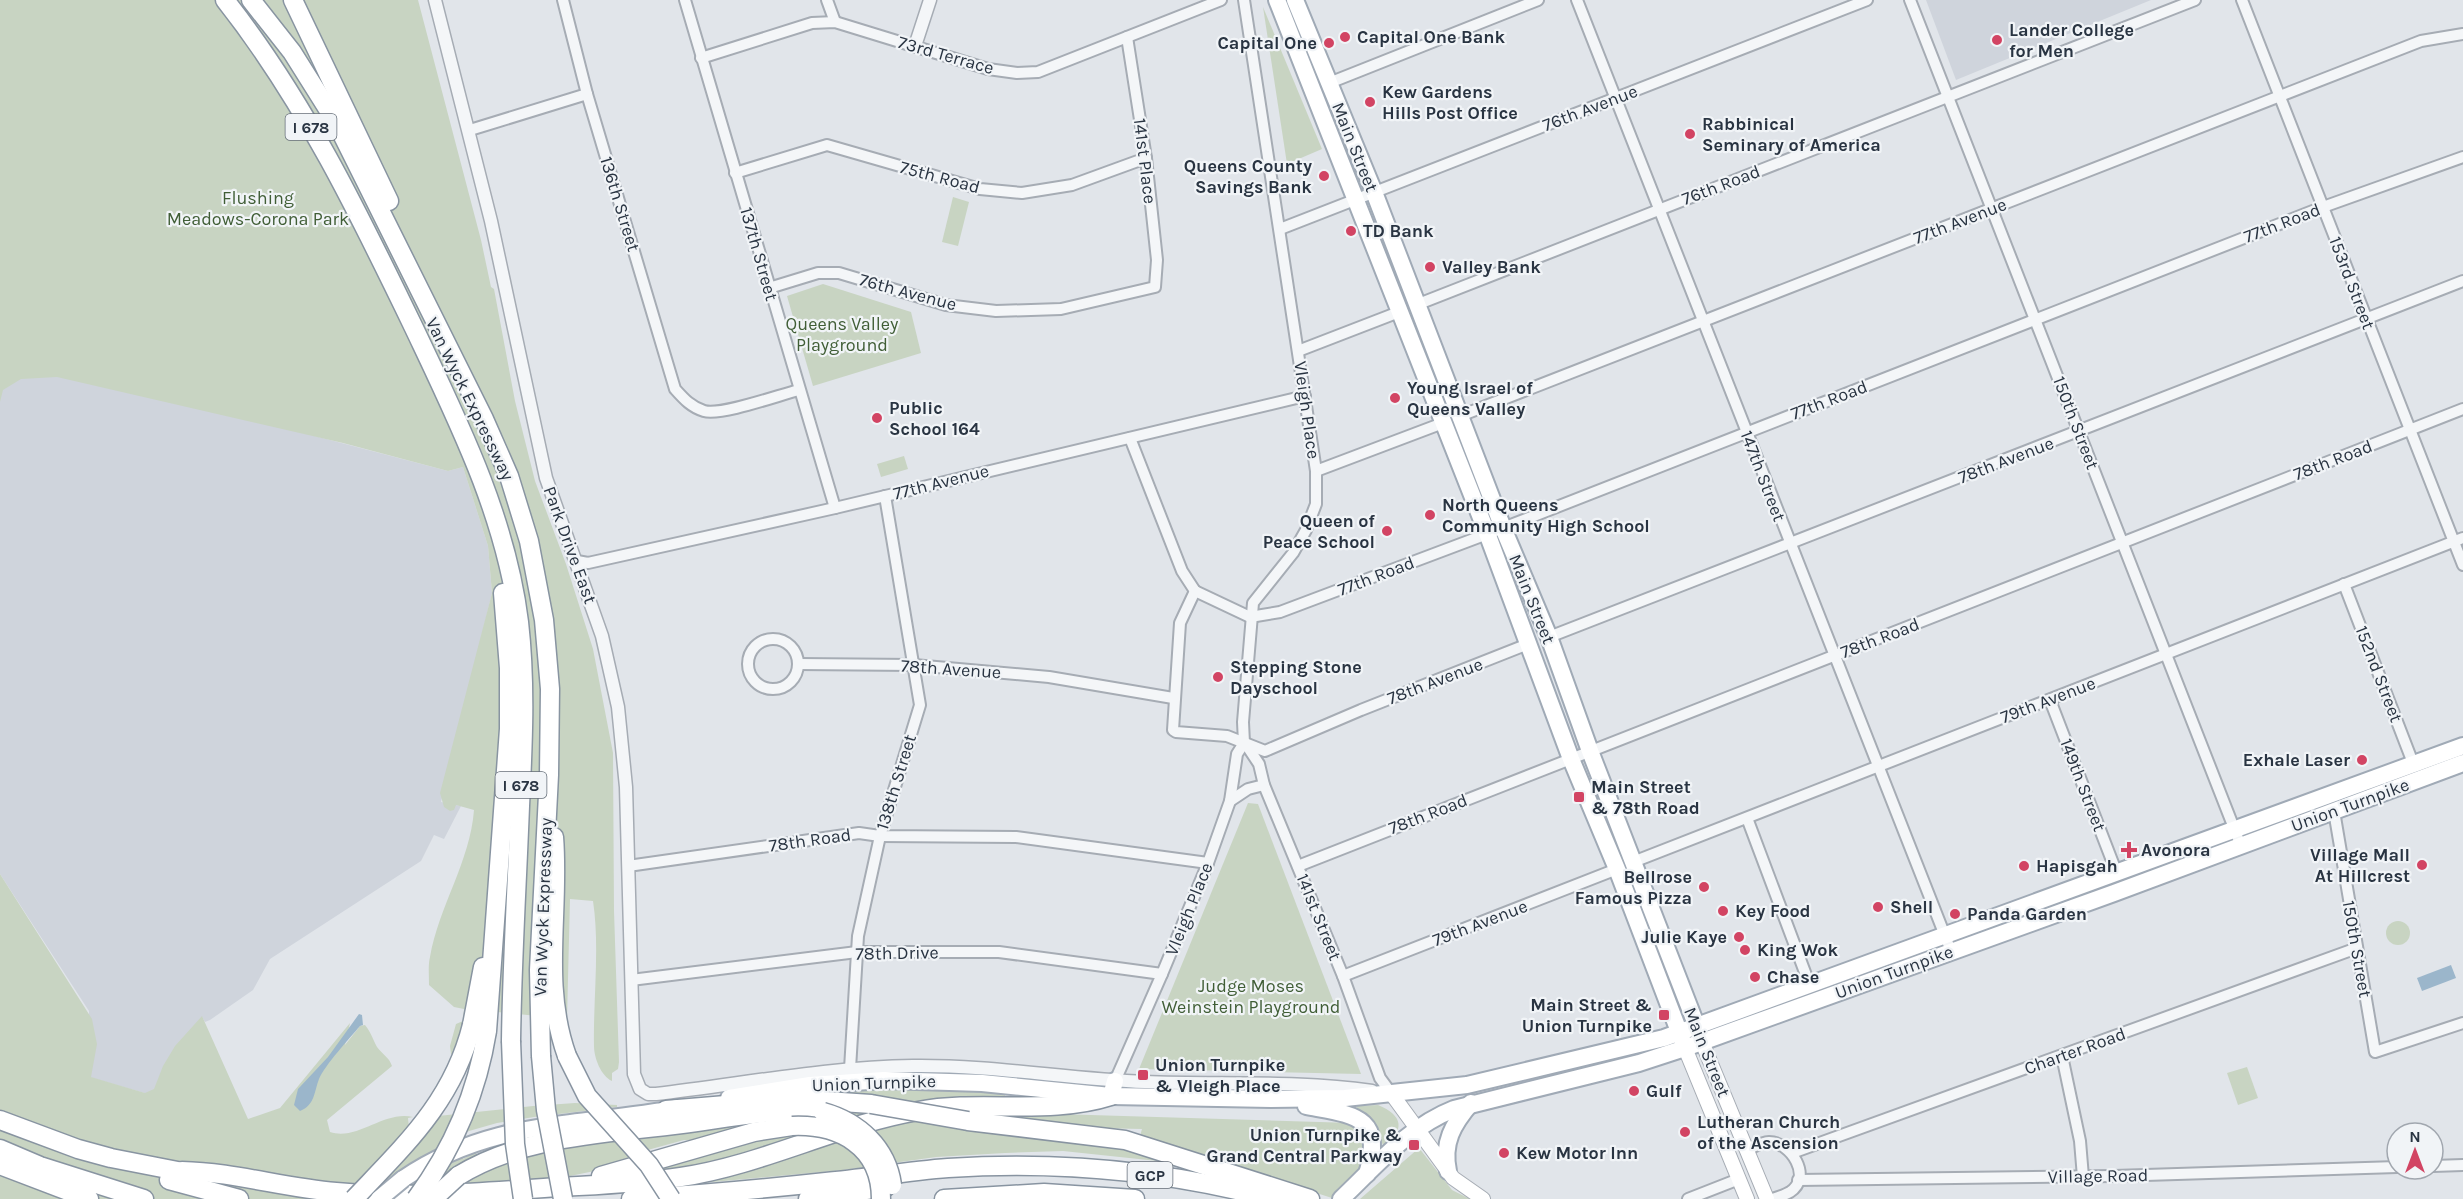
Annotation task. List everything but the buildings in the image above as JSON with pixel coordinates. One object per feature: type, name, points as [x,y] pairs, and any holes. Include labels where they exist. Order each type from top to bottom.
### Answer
[{"type":"highway","name":"Van Wyck Expressway","points":[[225,0],[298,104],[338,173],[460,426],[482,478],[500,531],[519,621],[524,704],[511,1041],[515,1144],[523,1199]]},
{"type":"highway","name":"Van Wyck Expressway","points":[[251,0],[292,52],[336,122],[435,325],[468,385],[516,496],[535,568],[549,666],[549,776],[539,970],[541,1056],[546,1110],[562,1199]]},
{"type":"highway","points":[[293,0],[445,320],[468,385]]},
{"type":"highway","points":[[416,1199],[452,1142],[468,1103],[480,1064],[479,1028],[496,900],[510,705],[500,531]]},
{"type":"highway","points":[[549,776],[556,869],[553,997],[559,1033],[567,1056],[587,1096],[654,1170],[671,1199]]},
{"type":"highway","points":[[354,1199],[417,1132],[436,1107],[479,1028]]},
{"type":"highway","points":[[182,1171],[213,1172],[275,1184],[371,1195],[446,1194],[652,1181],[700,1174],[889,1117],[922,1110],[963,1106],[1051,1107],[1085,1103],[1113,1089]]},
{"type":"highway","points":[[666,1110],[796,1099],[871,1104],[968,1121],[1125,1140],[1310,1199]]},
{"type":"highway","points":[[433,1199],[458,1176],[496,1156],[534,1144],[769,1113],[823,1112],[853,1125],[874,1144],[889,1170],[893,1199]]},
{"type":"highway","points":[[0,1120],[64,1145],[111,1158],[178,1183],[239,1199]]},
{"type":"highway","points":[[540,1189],[613,1173],[760,1131],[792,1126],[813,1126],[833,1130],[857,1144],[874,1167],[880,1184],[881,1199]]},
{"type":"highway","points":[[0,1149],[40,1166],[144,1199]]},
{"type":"highway","points":[[111,1158],[309,1199]]},
{"type":"highway","points":[[0,1165],[89,1199]]},
{"type":"highway","points":[[808,1199],[1025,1167]]},
{"type":"highway","name":"GCP","points":[[632,1199],[788,1186],[950,1168],[1025,1167],[1130,1172],[1196,1181],[1273,1199]]},
{"type":"highway","points":[[409,1199],[434,1172]]},
{"type":"highway","points":[[115,1190],[135,1199]]},
{"type":"highway","name":"GCP","points":[[944,1199],[1033,1193],[1136,1199]]},
{"type":"main road","name":"Main Street","points":[[1276,0],[1443,423],[1549,637],[1590,751],[1702,1042],[1767,1199]]},
{"type":"main road","name":"Main Street","points":[[1295,0],[1374,192],[1460,416],[1528,644],[1570,759],[1617,869],[1685,1048],[1747,1199]]},
{"type":"main road","name":"Union Turnpike","points":[[379,1199],[427,1163],[453,1150],[499,1134],[525,1128],[666,1110],[773,1090],[867,1080],[972,1082],[1270,1099],[1345,1098],[1467,1085],[1665,1038],[1696,1024],[2463,746]]},
{"type":"main road","name":"Union Turnpike","points":[[1341,1199],[1417,1129],[1440,1114],[1471,1103],[1639,1063],[1685,1048],[2463,763]]},
{"type":"main road","points":[[1436,1089],[1436,1107],[1440,1114]]},
{"type":"main road","points":[[1390,1093],[1448,1171],[1460,1184],[1483,1199]]},
{"type":"main road","points":[[1270,1099],[1348,1114],[1361,1121],[1369,1131],[1374,1143],[1367,1175]]},
{"type":"main road","points":[[1448,1171],[1445,1160],[1449,1134],[1471,1103]]},
{"type":"street","name":"Park Drive East","points":[[435,0],[470,130],[546,478],[563,532],[577,561],[602,636],[618,707],[626,787],[634,1074],[640,1089],[648,1094]]},
{"type":"street","name":"136th Street","points":[[563,0],[586,94],[675,389],[688,404],[706,412],[722,411],[799,390]]},
{"type":"street","name":"137th Street","points":[[685,0],[835,507]]},
{"type":"street","points":[[827,0],[835,22]]},
{"type":"street","points":[[915,46],[930,0]]},
{"type":"street","name":"73rd Terrace","points":[[701,58],[812,23],[835,22],[988,69],[1017,73],[1038,72],[1221,0]]},
{"type":"street","name":"Vleigh Place","points":[[1113,1089],[1208,863],[1230,801],[1238,754],[1244,743],[1250,617],[1253,603],[1293,553],[1306,530],[1316,504],[1316,471],[1299,351],[1244,0]]},
{"type":"street","points":[[1329,82],[1538,0]]},
{"type":"street","name":"147th Street","points":[[1577,0],[1833,656],[1951,951]]},
{"type":"street","name":"76th Avenue","points":[[1280,229],[1867,0]]},
{"type":"street","name":"150th Street","points":[[1910,0],[2241,846]]},
{"type":"street","name":"76th Road","points":[[1416,304],[2195,0]]},
{"type":"street","name":"153rd Street","points":[[2242,0],[2410,430],[2458,540],[2463,565]]},
{"type":"street","name":"77th Avenue","points":[[1460,416],[2421,41],[2463,34]]},
{"type":"street","name":"141st Place","points":[[1127,37],[1146,158],[1157,260],[1155,286]]},
{"type":"street","points":[[470,130],[586,94]]},
{"type":"street","name":"75th Road","points":[[735,173],[827,145],[980,189],[1022,193],[1072,185],[1146,158]]},
{"type":"street","name":"77th Road","points":[[1250,617],[1280,612],[1318,598],[2323,207],[2463,156]]},
{"type":"street","name":"76th Avenue","points":[[769,288],[818,273],[839,273],[946,305],[996,311],[1061,309],[1155,286]]},
{"type":"street","name":"78th Avenue","points":[[1549,637],[2463,281]]},
{"type":"street","points":[[1299,351],[1400,312]]},
{"type":"street","name":"77th Avenue","points":[[577,561],[588,563],[885,496],[1305,396]]},
{"type":"street","name":"78th Road","points":[[1298,866],[2463,409]]},
{"type":"street","points":[[1316,471],[1443,423]]},
{"type":"street","points":[[1130,438],[1182,572],[1195,591],[1250,617]]},
{"type":"street","name":"138th Street","points":[[850,1069],[858,936],[880,836],[920,705],[885,496]]},
{"type":"street","name":"79th Avenue","points":[[1634,862],[2458,540]]},
{"type":"street","name":"152nd Street","points":[[2344,584],[2413,763]]},
{"type":"street","points":[[1173,698],[1180,623],[1195,591]]},
{"type":"street","points":[[771,640],[780,640],[790,646],[796,653],[798,664],[792,681],[776,689],[760,686],[750,674],[748,666],[754,648],[771,640]]},
{"type":"street","name":"78th Avenue","points":[[798,664],[914,665],[1049,677],[1173,698],[1173,730],[1176,732],[1227,736],[1265,751],[1528,644]]},
{"type":"street","name":"149th Street","points":[[2050,700],[2116,871]]},
{"type":"street","name":"141st Street","points":[[1244,743],[1259,764],[1264,784],[1343,976],[1380,1078],[1390,1093]]},
{"type":"street","points":[[1230,801],[1248,789],[1264,784]]},
{"type":"street","name":"150th Street","points":[[2334,811],[2375,1052],[2463,1023]]},
{"type":"street","points":[[1747,818],[1809,983]]},
{"type":"street","name":"78th Road","points":[[628,866],[859,833],[880,836],[1016,837],[1208,863]]},
{"type":"street","name":"79th Avenue","points":[[1343,976],[1617,869]]},
{"type":"street","name":"Charter Road","points":[[1792,1153],[2357,948]]},
{"type":"street","name":"78th Drive","points":[[632,980],[857,952],[999,952],[1162,974]]},
{"type":"street","points":[[2062,1056],[2080,1141],[2083,1177]]},
{"type":"street","name":"Union Turnpike","points":[[648,1094],[850,1069],[916,1066],[976,1068],[1113,1089],[1334,1086],[1390,1093]]},
{"type":"street","points":[[1747,1150],[1766,1142],[1777,1143],[1792,1153],[1798,1165],[1798,1180],[1791,1192],[1773,1199]]},
{"type":"street","points":[[2445,1166],[2463,1165]]},
{"type":"street","name":"Village Road","points":[[1798,1180],[2083,1177],[2385,1167]]},
{"type":"street","points":[[1688,1199],[1739,1179]]},
{"type":"shaded area","name":"Lander College for Men","points":[[1926,0],[2151,0],[1956,80]]},
{"type":"shaded area","points":[[48,366],[448,471],[463,467],[488,546],[492,593],[441,802],[461,806],[444,839],[434,835],[421,861],[270,959],[253,990],[210,1020],[205,1022],[202,1017],[158,1097],[89,1077],[89,1011],[0,874],[0,373]]},
{"type":"green space","name":"Flushing Meadows-Corona Park","points":[[0,0],[418,0],[481,240],[491,287],[494,289],[515,401],[535,481],[566,564],[593,649],[613,753],[614,911],[619,1062],[618,1069],[612,1073],[612,1081],[601,1071],[594,1051],[596,937],[593,901],[570,899],[567,1019],[467,1009],[456,1056],[451,1054],[450,1046],[456,1024],[463,1021],[464,1009],[454,1007],[429,985],[429,963],[434,938],[467,848],[474,810],[456,805],[454,810],[450,811],[444,807],[440,793],[492,593],[488,546],[463,467],[448,471],[343,443],[57,377],[21,379],[3,390],[0,402]]},
{"type":"green space","points":[[1263,7],[1322,149],[1287,164]]},
{"type":"green space","points":[[953,197],[969,202],[958,246],[942,242]]},
{"type":"green space","name":"Queens Valley Playground","points":[[823,284],[911,312],[921,353],[813,386],[787,296]]},
{"type":"green space","points":[[904,456],[908,469],[881,477],[877,464]]},
{"type":"green space","name":"Judge Moses Weinstein Playground","points":[[1248,803],[1258,804],[1361,1074],[1139,1069]]},
{"type":"green space","points":[[0,874],[92,1019],[97,1044],[91,1077],[145,1093],[154,1089],[163,1066],[175,1046],[202,1016],[248,1119],[280,1108],[350,1023],[345,1045],[360,1026],[365,1025],[377,1047],[388,1058],[392,1066],[327,1120],[330,1132],[340,1134],[351,1132],[402,1116],[413,1117],[408,1118],[409,1128],[438,1116],[575,1103],[617,1105],[617,1107],[497,1123],[469,1131],[465,1133],[463,1159],[476,1152],[478,1158],[773,1120],[701,1141],[684,1140],[644,1151],[609,1168],[458,1199],[0,1199]]},
{"type":"green space","points":[[2398,921],[2407,924],[2410,933],[2407,942],[2398,945],[2389,942],[2386,933],[2389,924]]},
{"type":"green space","points":[[2247,1067],[2258,1098],[2238,1105],[2227,1073]]},
{"type":"green space","points":[[845,1088],[902,1088],[1005,1094],[1005,1101],[970,1100],[719,1163],[643,1176],[641,1171],[844,1093]]},
{"type":"green space","points":[[1378,1105],[1393,1114],[1398,1123],[1395,1134],[1383,1145],[1373,1124],[1356,1110],[1357,1106]]},
{"type":"green space","points":[[962,1111],[1352,1123],[1364,1139],[1366,1156],[1357,1172],[1332,1198],[1140,1136],[1142,1129],[1095,1128],[1093,1139],[1167,1162],[1063,1151],[1005,1153],[936,1157],[843,1170],[670,1186],[893,1121]]},
{"type":"green space","points":[[1419,1148],[1452,1190],[1470,1199],[1360,1199]]},
{"type":"water","points":[[2451,965],[2456,978],[2422,991],[2417,978]]},
{"type":"water","points":[[359,1014],[362,1015],[363,1025],[326,1067],[311,1102],[300,1111],[294,1105],[298,1089],[328,1057]]},
{"type":"place","name":"Capital One Bank","points":[[1345,37]]},
{"type":"place","name":"Lander College for Men","points":[[1997,40]]},
{"type":"place","name":"Capital One","points":[[1329,43]]},
{"type":"place","name":"Kew Gardens Hills Post Office","points":[[1370,102]]},
{"type":"place","name":"Rabbinical Seminary of America","points":[[1690,134]]},
{"type":"place","name":"Queens County Savings Bank","points":[[1324,176]]},
{"type":"place","name":"TD Bank","points":[[1351,231]]},
{"type":"place","name":"Valley Bank","points":[[1430,267]]},
{"type":"place","name":"Young Israel of Queens Valley","points":[[1395,398]]},
{"type":"place","name":"Public School 164","points":[[877,418]]},
{"type":"place","name":"North Queens Community High School","points":[[1430,515]]},
{"type":"place","name":"Queen of Peace School","points":[[1387,531]]},
{"type":"place","name":"Stepping Stone Dayschool","points":[[1218,677]]},
{"type":"place","name":"Exhale Laser","points":[[2362,760]]},
{"type":"place","name":"Main Street & 78th Road","points":[[1579,797]]},
{"type":"place","name":"Avonora","points":[[2129,850]]},
{"type":"place","name":"Village Mall At Hillcrest","points":[[2422,865]]},
{"type":"place","name":"Hapisgah","points":[[2024,866]]},
{"type":"place","name":"Bellrose Famous Pizza","points":[[1704,887]]},
{"type":"place","name":"Shell","points":[[1878,907]]},
{"type":"place","name":"Key Food","points":[[1723,911]]},
{"type":"place","name":"Panda Garden","points":[[1955,914]]},
{"type":"place","name":"Julie Kaye","points":[[1739,937]]},
{"type":"place","name":"King Wok","points":[[1745,950]]},
{"type":"place","name":"Chase","points":[[1755,977]]},
{"type":"place","name":"Main Street & Union Turnpike","points":[[1664,1015]]},
{"type":"place","name":"Union Turnpike & Vleigh Place","points":[[1143,1075]]},
{"type":"place","name":"Gulf","points":[[1634,1091]]},
{"type":"place","name":"Lutheran Church of the Ascension","points":[[1685,1132]]},
{"type":"place","name":"Union Turnpike & Grand Central Parkway","points":[[1414,1145]]},
{"type":"place","name":"Kew Motor Inn","points":[[1504,1153]]}]
